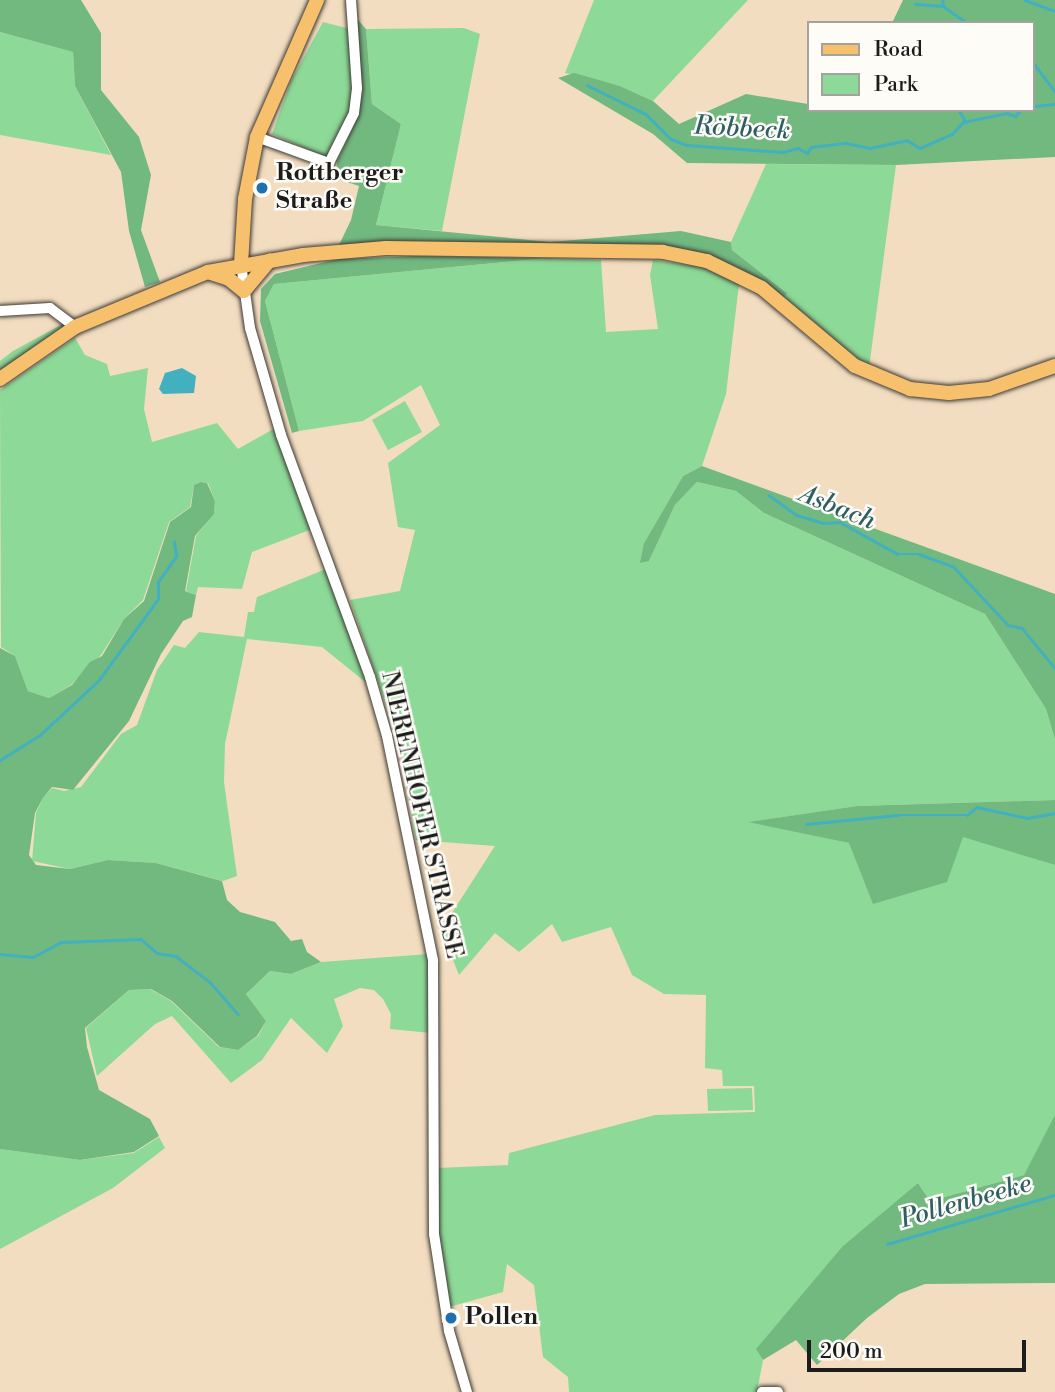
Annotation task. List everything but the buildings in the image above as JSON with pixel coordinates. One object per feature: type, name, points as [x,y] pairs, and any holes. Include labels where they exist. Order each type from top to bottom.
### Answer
[{"type":"main road","points":[[241,264],[242,232],[257,137],[317,0]]},
{"type":"main road","points":[[242,232],[251,248],[270,260]]},
{"type":"main road","points":[[0,379],[75,327],[208,272],[270,260],[386,248],[678,254],[743,276],[855,366],[910,389],[949,393],[989,389],[1055,366]]},
{"type":"main road","points":[[208,272],[229,279],[244,291],[270,260]]},
{"type":"street","points":[[257,137],[329,163],[354,113],[357,88],[351,0]]},
{"type":"street","name":"NIERENHOFER STRASSE","points":[[241,264],[244,291],[281,435],[370,677],[387,736],[433,960],[434,1234],[449,1331],[467,1392]]},
{"type":"street","points":[[0,311],[50,308],[75,327]]},
{"type":"street","points":[[762,1392],[778,1392]]},
{"type":"green space","points":[[0,0],[81,0],[101,33],[101,90],[139,137],[151,175],[141,230],[160,282],[145,287],[129,231],[121,172],[75,86],[73,52],[0,32]]},
{"type":"green space","points":[[594,0],[748,0],[653,101],[620,86],[565,73]]},
{"type":"green space","points":[[903,0],[1055,0],[1055,157],[896,165],[687,163],[653,134],[558,78],[574,73],[620,86],[653,101],[679,124],[746,94],[806,104],[806,112],[1034,112],[1034,21],[893,21]]},
{"type":"green space","points":[[352,13],[366,29],[372,104],[401,124],[376,225],[550,242],[681,231],[731,242],[732,250],[787,293],[782,299],[707,257],[339,245],[351,220],[359,186],[338,179],[337,162],[358,116],[362,89]]},
{"type":"green space","points":[[323,22],[354,30],[361,66],[358,116],[337,162],[272,134],[291,81]]},
{"type":"green space","points":[[464,28],[480,34],[442,231],[376,225],[401,124],[372,104],[366,29]]},
{"type":"green space","points":[[0,32],[73,52],[75,86],[111,155],[0,135]]},
{"type":"green space","points":[[766,164],[896,165],[869,368],[782,299],[786,292],[732,250],[731,242]]},
{"type":"green space","points":[[419,256],[547,258],[274,284],[265,301],[299,431],[292,433],[260,321],[261,289],[275,274],[338,259]]},
{"type":"green space","points":[[547,258],[601,260],[606,332],[658,329],[650,275],[653,260],[702,267],[739,284],[726,394],[702,466],[683,476],[644,543],[649,561],[675,505],[697,482],[736,491],[764,513],[985,614],[1046,709],[1055,740],[1055,800],[857,806],[751,822],[849,843],[963,836],[1055,865],[1055,1115],[1051,1129],[1024,1175],[930,1201],[918,1183],[757,1349],[763,1360],[757,1392],[569,1392],[568,1377],[543,1357],[534,1285],[507,1264],[503,1292],[449,1307],[437,1234],[437,1168],[508,1165],[509,1153],[655,1115],[755,1112],[754,1086],[723,1086],[722,1070],[705,1068],[706,995],[664,994],[632,975],[611,927],[562,942],[552,924],[519,952],[495,933],[459,975],[441,930],[495,846],[416,840],[401,749],[350,600],[400,591],[415,530],[398,527],[388,463],[440,425],[421,385],[363,421],[299,431],[265,301],[274,284]]},
{"type":"green space","points":[[66,322],[66,327],[0,373],[0,361]]},
{"type":"green space","points":[[75,338],[85,355],[107,364],[110,376],[148,368],[144,409],[152,442],[217,423],[238,449],[275,428],[312,529],[252,552],[242,589],[198,587],[196,595],[186,591],[196,536],[214,513],[215,501],[208,483],[199,482],[194,485],[190,507],[169,522],[143,600],[124,619],[101,655],[71,685],[49,698],[28,691],[15,656],[1,647],[0,390]]},
{"type":"green space","points":[[405,401],[422,432],[388,450],[372,420]]},
{"type":"green space","points":[[702,466],[1055,594],[1055,740],[1046,709],[985,614],[764,513],[736,491],[697,482],[675,505],[649,561],[640,563],[644,543],[683,476]]},
{"type":"green space","points":[[207,483],[215,501],[214,514],[195,536],[185,591],[196,595],[192,617],[183,621],[161,654],[129,721],[73,790],[52,787],[43,798],[35,813],[29,855],[36,865],[70,869],[108,860],[156,863],[222,881],[227,900],[240,912],[275,922],[291,941],[302,939],[307,952],[321,962],[291,974],[270,971],[246,994],[266,1021],[257,1036],[238,1050],[220,1047],[172,1001],[151,989],[129,990],[85,1028],[87,1047],[99,1090],[150,1119],[159,1136],[134,1152],[80,1160],[0,1149],[0,648],[15,656],[28,691],[49,698],[72,685],[90,662],[102,656],[124,619],[144,601],[170,522],[191,507],[194,485]]},
{"type":"green space","points":[[326,569],[369,685],[322,647],[247,639],[225,744],[224,782],[237,876],[223,881],[156,863],[108,860],[70,869],[32,861],[36,813],[43,798],[52,788],[64,791],[81,787],[121,734],[137,725],[157,670],[174,645],[185,648],[199,632],[244,637],[248,612],[254,612],[257,597]]},
{"type":"green space","points":[[1055,800],[1055,865],[963,837],[947,882],[873,904],[849,843],[748,822],[857,806]]},
{"type":"green space","points":[[429,954],[431,1033],[390,1029],[391,1014],[383,999],[374,990],[360,988],[334,999],[343,1026],[327,1053],[291,1018],[262,1060],[231,1083],[172,1016],[155,1024],[97,1076],[86,1028],[129,990],[150,989],[171,1001],[219,1047],[238,1050],[258,1036],[266,1021],[246,994],[270,971],[291,974],[321,962]]},
{"type":"green space","points":[[752,1088],[753,1110],[708,1111],[707,1089]]},
{"type":"green space","points":[[1055,1115],[1055,1283],[925,1284],[899,1294],[867,1318],[817,1365],[796,1340],[763,1360],[756,1349],[842,1247],[918,1183],[930,1201],[1024,1175]]},
{"type":"green space","points":[[159,1137],[165,1148],[113,1188],[0,1249],[0,1149],[80,1160],[134,1153]]},
{"type":"water","points":[[182,368],[196,376],[194,393],[163,394],[159,389],[165,373]]},
{"type":"waterway","points":[[943,0],[943,6],[964,21]]},
{"type":"waterway","points":[[1025,0],[1055,11]]},
{"type":"waterway","points":[[915,4],[943,6]]},
{"type":"waterway","points":[[1034,64],[1055,92]]},
{"type":"waterway","name":"Röbbeck","points":[[587,85],[646,114],[671,139],[687,145],[783,152],[798,148],[807,153],[811,147],[846,143],[870,148],[907,140],[920,148],[952,134],[963,122],[1007,113],[1015,116],[1019,112]]},
{"type":"waterway","name":"Röbbeck","points":[[1034,106],[1055,104]]},
{"type":"waterway","points":[[960,112],[966,122]]},
{"type":"waterway","name":"Asbach","points":[[769,495],[797,515],[823,523],[840,522],[898,554],[919,554],[954,567],[1008,625],[1022,628],[1055,668]]},
{"type":"waterway","points":[[0,760],[40,735],[99,680],[158,599],[158,582],[176,556],[174,542]]},
{"type":"waterway","points":[[806,824],[898,815],[967,815],[977,807],[1027,818],[1055,813]]},
{"type":"waterway","points":[[0,954],[33,957],[61,942],[141,939],[157,953],[176,956],[211,983],[238,1014]]},
{"type":"waterway","name":"Pollenbeeke","points":[[887,1244],[1055,1195]]},
{"type":"place","name":"Rottberger Straße","points":[[262,188]]},
{"type":"place","name":"Pollen","points":[[451,1318]]}]
